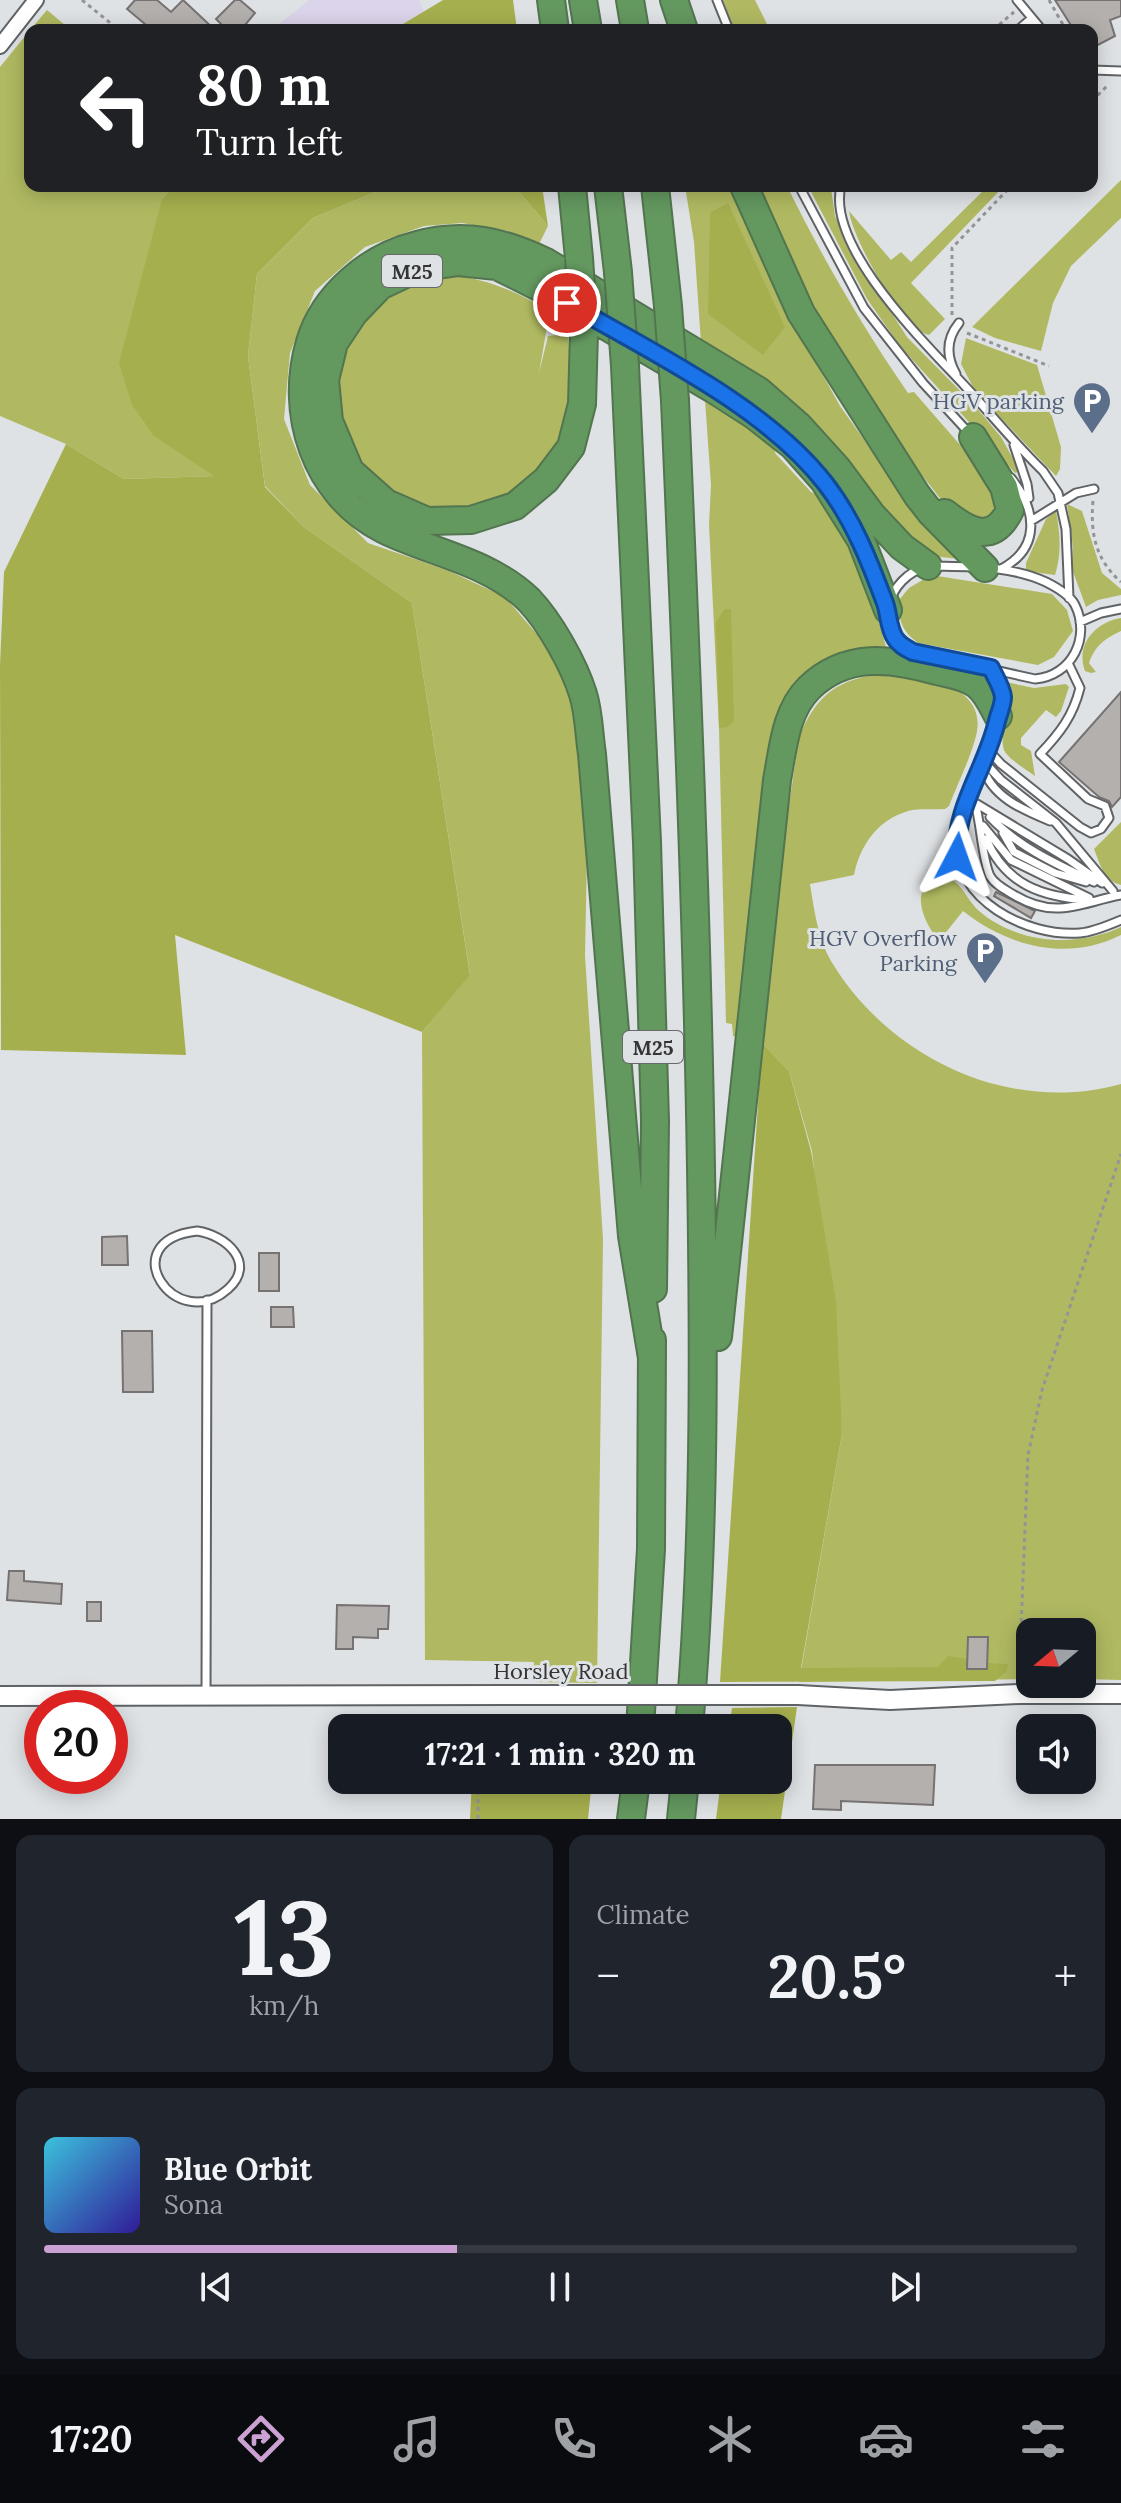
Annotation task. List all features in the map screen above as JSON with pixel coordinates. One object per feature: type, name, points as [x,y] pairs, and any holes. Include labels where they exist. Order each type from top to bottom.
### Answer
[{"type":"highway","points":[[551,0],[554,24]]},
{"type":"highway","points":[[583,0],[587,24]]},
{"type":"highway","points":[[630,0],[634,24]]},
{"type":"highway","points":[[674,0],[682,24]]},
{"type":"highway","name":"M25","points":[[573,192],[579,258],[583,312],[584,332],[582,404],[571,447],[546,480],[515,506],[471,520],[427,521],[386,503],[350,471],[329,421],[325,380],[334,343],[354,313],[380,286],[418,268],[458,262],[497,266],[543,289],[583,312],[713,389],[793,446],[824,481],[861,540],[888,610]]},
{"type":"highway","name":"M25","points":[[609,192],[625,366],[647,842],[655,1106],[651,1549],[641,1714]]},
{"type":"highway","name":"M25","points":[[656,192],[675,401],[691,789],[704,1340],[703,1480]]},
{"type":"highway","points":[[747,192],[801,313],[902,471],[931,513],[993,569]]},
{"type":"highway","name":"M25","points":[[652,1358],[632,1236],[594,770],[583,695],[560,644],[529,600],[489,572],[382,529],[354,511],[324,475],[310,447],[302,411],[302,368],[313,331],[334,297],[371,264],[416,245],[461,238],[510,245],[546,262],[759,391],[799,426],[902,547],[928,566]]},
{"type":"highway","points":[[902,471],[961,525],[976,533],[988,532],[1005,520],[1010,510],[1009,497],[973,437]]},
{"type":"highway","name":"M25","points":[[690,1714],[703,1480],[777,780],[791,717],[802,697],[828,675],[858,663],[884,659],[965,678],[986,695],[998,716]]},
{"type":"highway","points":[[631,1819],[634,1794]]},
{"type":"highway","points":[[681,1819],[684,1794]]},
{"type":"street","points":[[0,46],[36,0]]},
{"type":"street","name":"Horsley Road","points":[[0,1696],[798,1695],[890,1700],[1016,1694]]},
{"type":"street","name":"Horsley Road","points":[[1096,1694],[1121,1694]]},
{"type":"lane","points":[[717,0],[727,24]]},
{"type":"lane","points":[[1020,3],[1037,24]]},
{"type":"lane","points":[[1025,24],[1032,18]]},
{"type":"lane","points":[[1098,70],[1121,71]]},
{"type":"lane","points":[[802,192],[864,308],[923,383],[1024,494],[1030,509]]},
{"type":"lane","points":[[840,192],[841,222],[867,271],[925,346],[1043,471],[1060,501],[1066,529],[1069,598]]},
{"type":"lane","points":[[959,323],[951,333],[948,351],[961,382]]},
{"type":"lane","points":[[993,569],[1021,557],[1031,521],[1027,484],[1012,441]]},
{"type":"lane","points":[[1031,521],[1060,501],[1094,489]]},
{"type":"lane","points":[[928,566],[993,569],[1047,582],[1075,604],[1080,622],[1076,649],[1069,665],[1049,678],[1035,679],[902,647],[895,639],[888,610],[890,599],[901,582],[916,570],[928,566]]},
{"type":"lane","points":[[1080,622],[1121,609]]},
{"type":"lane","points":[[988,750],[1080,827],[1091,833],[1101,829],[1109,818],[1105,806],[1088,799],[1040,754],[1063,730],[1075,708],[1080,688],[1069,665]]},
{"type":"lane","points":[[991,668],[1003,693],[1002,705],[988,750],[959,820],[957,857],[975,891],[1015,923],[1049,932],[1082,933],[1121,920]]},
{"type":"lane","points":[[988,750],[987,765],[1001,780],[1056,823],[1116,892]]},
{"type":"lane","points":[[982,765],[995,792],[1029,812],[1056,823]]},
{"type":"lane","points":[[972,786],[971,794],[982,828],[990,875],[997,884],[1046,909],[1068,909],[1116,892]]},
{"type":"lane","points":[[975,803],[1001,828],[1056,864],[1116,892]]},
{"type":"lane","points":[[986,812],[1068,859],[1116,892]]},
{"type":"lane","points":[[982,828],[993,855],[1005,870],[1055,898],[1095,900]]},
{"type":"lane","points":[[982,828],[1011,860],[1095,900]]},
{"type":"lane","points":[[207,1232],[217,1235],[234,1250],[238,1260],[234,1283],[217,1297],[207,1300],[177,1297],[159,1283],[156,1260],[160,1249],[177,1235],[207,1232]]},
{"type":"lane","points":[[206,1696],[207,1300]]},
{"type":"path","points":[[82,0],[112,24]]},
{"type":"path","points":[[1049,0],[1063,24]]},
{"type":"path","points":[[999,24],[1020,3]]},
{"type":"path","points":[[1098,95],[1121,71]]},
{"type":"path","points":[[1005,192],[952,248],[950,313],[967,332],[1049,366]]},
{"type":"path","points":[[1094,489],[1091,525],[1095,541],[1106,568],[1121,582]]},
{"type":"path","points":[[1022,1618],[1028,1455],[1042,1390],[1121,1154]]},
{"type":"path","points":[[478,1794],[478,1819]]},
{"type":"shaded area","points":[[309,0],[419,0],[424,12],[403,24],[279,24]]},
{"type":"green space","points":[[443,0],[513,0],[516,24],[403,24]]},
{"type":"green space","points":[[723,0],[755,0],[767,24],[732,24]]},
{"type":"green space","points":[[47,10],[64,24],[35,24]]},
{"type":"green space","points":[[24,37],[24,192],[168,192],[162,199],[215,476],[124,479],[66,444],[0,416],[0,67]]},
{"type":"green space","points":[[1121,180],[1121,218],[1071,266],[1053,303],[1041,351],[995,338],[972,327]]},
{"type":"green space","points":[[168,192],[376,192],[313,218],[257,274],[248,356],[265,487],[304,527],[412,603],[470,975],[422,1032],[175,935],[186,1055],[1,1050],[0,665],[4,572],[66,444],[124,479],[214,476],[154,436],[132,405],[119,363],[162,199]]},
{"type":"green space","points":[[376,192],[519,192],[548,226],[538,246],[508,231],[462,223],[424,226],[365,247],[315,291],[290,353],[284,419],[310,485],[368,543],[447,570],[505,597],[547,646],[573,696],[587,857],[585,955],[603,1239],[597,1683],[533,1682],[534,1662],[425,1660],[422,1032],[470,974],[412,603],[304,527],[265,486],[248,356],[257,274],[313,218]]},
{"type":"green space","points":[[519,192],[543,192],[548,226]]},
{"type":"green space","points":[[686,192],[735,192],[788,312],[840,406],[914,510],[960,559],[931,556],[701,343],[694,242]]},
{"type":"green space","points":[[760,192],[790,192],[844,292],[908,393],[914,392],[995,485],[997,515],[981,522],[943,502],[899,446],[818,318]]},
{"type":"green space","points":[[811,192],[832,192],[835,216],[851,250],[907,337],[975,406],[1001,437],[1020,471],[1015,473],[900,346],[867,299]]},
{"type":"green space","points":[[982,192],[998,192],[911,283],[945,319],[929,335],[906,317],[880,281],[859,241],[849,211],[891,260],[901,252],[911,262]]},
{"type":"green space","points":[[728,203],[785,327],[763,355],[708,314],[710,213]]},
{"type":"green space","points":[[448,274],[499,286],[546,309],[548,321],[539,373],[548,336],[568,334],[572,391],[559,443],[537,472],[510,495],[479,507],[448,510],[416,504],[388,490],[364,469],[346,440],[336,390],[337,373],[347,342],[366,314],[388,294],[415,282]]},
{"type":"green space","points":[[966,338],[1037,365],[1061,447],[1060,469],[1056,476],[975,391],[961,364]]},
{"type":"green space","points":[[705,400],[775,441],[775,453],[811,492],[825,498],[845,529],[875,606],[886,647],[883,652],[798,683],[738,1037],[733,1036],[732,1024],[726,1023],[719,728],[709,525],[711,485]]},
{"type":"green space","points":[[1067,504],[1082,511],[1102,573],[1121,589],[1121,595],[1098,600],[1086,607],[1072,569],[1073,547]]},
{"type":"green space","points":[[1056,511],[1060,543],[1055,575],[1026,571],[1026,563],[1046,519]]},
{"type":"green space","points":[[931,575],[1052,594],[1067,610],[1073,631],[1054,657],[1038,665],[918,643],[902,624],[899,600],[909,588]]},
{"type":"green space","points":[[725,609],[731,609],[734,721],[728,727],[719,728],[716,622]]},
{"type":"green space","points":[[1121,618],[1121,631],[1101,644],[1091,657],[1089,663],[1096,672],[1085,671],[1085,643],[1103,624]]},
{"type":"green space","points":[[877,667],[928,678],[960,692],[972,703],[977,718],[976,736],[949,806],[897,815],[879,828],[866,844],[854,875],[810,884],[820,934],[831,961],[856,996],[886,1026],[919,1051],[956,1071],[996,1085],[1037,1092],[1079,1092],[1121,1084],[1121,1680],[1096,1679],[1096,1618],[1016,1618],[1016,1679],[799,1682],[842,1434],[812,1151],[789,1071],[762,1043],[772,922],[799,737],[811,712],[827,694],[848,682],[876,675]]},
{"type":"green space","points":[[1006,682],[1034,688],[1066,684],[1069,687],[1056,717],[1046,710],[1021,738],[1021,745],[1031,751],[1035,776],[1011,759],[1003,746]]},
{"type":"green space","points":[[1121,822],[1121,885],[1107,876],[1094,849]]},
{"type":"green space","points":[[945,876],[960,887],[979,911],[1011,930],[1029,936],[1067,940],[1104,934],[1121,927],[1121,935],[1080,948],[1039,947],[1000,934],[963,911],[939,941],[927,923],[921,903],[926,886]]},
{"type":"green space","points":[[762,1043],[789,1071],[811,1151],[836,1301],[842,1434],[801,1668],[938,1667],[948,1656],[967,1659],[968,1669],[987,1669],[987,1663],[1008,1664],[1007,1671],[995,1681],[720,1682]]},
{"type":"green space","points":[[797,1707],[792,1742],[792,1714],[731,1714],[732,1708]]},
{"type":"green space","points":[[471,1794],[591,1794],[588,1819],[470,1819]]},
{"type":"green space","points":[[719,1794],[785,1794],[781,1819],[716,1819]]},
{"type":"building","points":[[135,0],[157,0],[171,12],[183,0],[209,24],[145,24],[127,9]]},
{"type":"building","points":[[235,0],[240,0],[255,13],[246,24],[221,24],[216,19]]},
{"type":"building","points":[[1055,0],[1121,0],[1121,16],[1110,20],[1115,36],[1098,45],[1098,24],[1070,24]]},
{"type":"building","points":[[1121,692],[1121,797],[1112,807],[1109,801],[1099,797],[1059,762]]},
{"type":"building","points":[[996,892],[1035,911],[1031,918],[994,896]]},
{"type":"building","points":[[127,1236],[128,1265],[102,1265],[102,1237]]},
{"type":"building","points":[[259,1253],[279,1253],[279,1291],[259,1291]]},
{"type":"building","points":[[271,1307],[293,1307],[294,1327],[271,1327]]},
{"type":"building","points":[[122,1331],[152,1331],[153,1392],[123,1392]]},
{"type":"building","points":[[9,1571],[24,1571],[24,1581],[62,1584],[61,1604],[7,1600]]},
{"type":"building","points":[[87,1602],[101,1602],[101,1621],[87,1621]]},
{"type":"building","points":[[337,1605],[389,1606],[388,1629],[378,1629],[378,1638],[353,1637],[353,1649],[336,1649]]},
{"type":"building","points":[[968,1637],[988,1637],[987,1669],[967,1669]]},
{"type":"building","points":[[815,1765],[935,1765],[933,1805],[841,1801],[841,1810],[813,1809]]},
{"type":"place","name":"HGV parking","points":[[1092,435]]},
{"type":"place","name":"HGV Overflow Parking","points":[[985,985]]},
{"type":"route","points":[[567,303],[713,389],[793,446],[838,500],[861,540],[888,610],[895,639],[902,647],[991,668],[1003,693],[1002,705],[981,769],[959,820],[957,857]]}]
